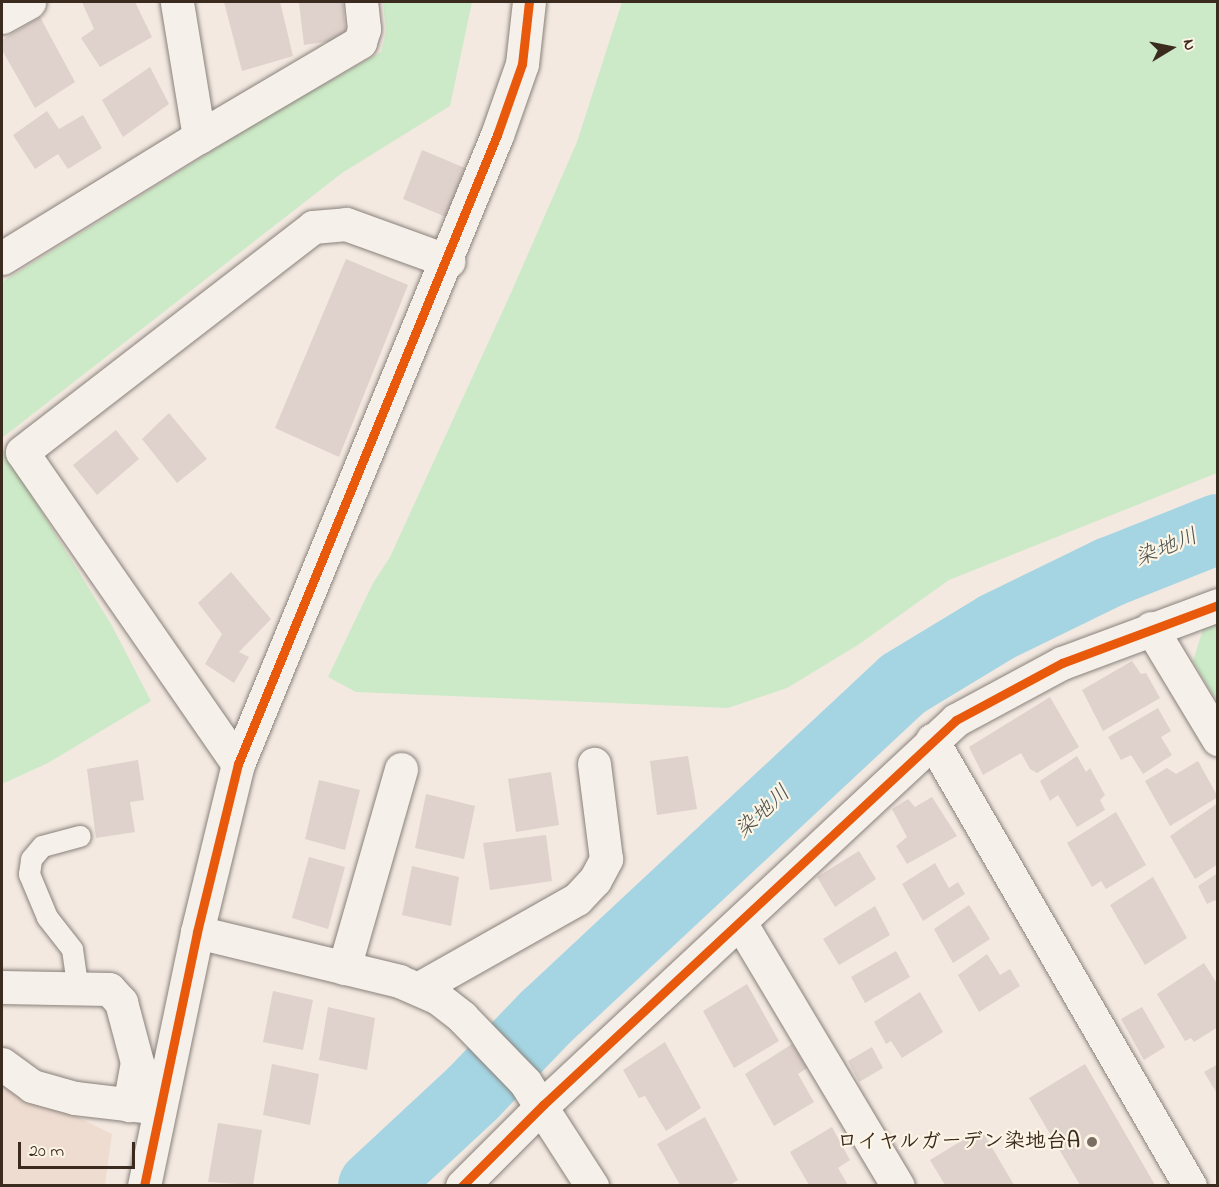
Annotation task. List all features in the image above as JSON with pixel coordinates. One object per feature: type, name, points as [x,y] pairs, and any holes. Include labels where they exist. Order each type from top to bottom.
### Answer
[{"type":"street","points":[[2,17],[28,2]]},
{"type":"street","points":[[177,2],[199,137]]},
{"type":"street","points":[[2,258],[199,137],[360,42],[363,29],[361,2]]},
{"type":"street","points":[[145,1107],[198,932],[238,764],[299,609],[448,261],[522,64],[529,2]]},
{"type":"street","points":[[238,764],[22,452],[313,227],[346,224],[448,261]]},
{"type":"street","points":[[462,1185],[534,1093],[741,924],[932,740],[956,720],[1023,682],[1151,628],[1218,605]]},
{"type":"street","points":[[1151,628],[1218,740]]},
{"type":"street","points":[[932,740],[1190,1185]]},
{"type":"street","points":[[419,988],[577,899],[595,880],[606,859],[594,764]]},
{"type":"street","points":[[344,968],[401,769]]},
{"type":"street","points":[[741,924],[898,1185]]},
{"type":"street","points":[[198,932],[419,988],[462,1017],[534,1093],[592,1185]]},
{"type":"street","points":[[2,987],[78,991],[108,989],[121,1002],[137,1062],[145,1107],[144,1185]]},
{"type":"street","points":[[2,1064],[32,1086],[75,1098],[145,1107]]},
{"type":"lane","points":[[78,991],[72,949],[47,917],[29,874],[31,859],[42,846],[80,836]]},
{"type":"shaded area","points":[[2,1080],[112,1134],[105,1185],[2,1185]]},
{"type":"green space","points":[[383,2],[472,2],[450,106],[342,173],[2,438],[2,282],[273,113],[381,52],[386,31]]},
{"type":"green space","points":[[622,2],[1217,2],[1217,473],[949,580],[858,645],[787,688],[728,708],[356,692],[328,677],[373,583],[390,557],[577,142]]},
{"type":"green space","points":[[2,448],[111,624],[151,701],[48,763],[2,784]]},
{"type":"green space","points":[[1218,624],[1217,702],[1193,661],[1203,629]]},
{"type":"building","points":[[82,2],[135,2],[152,37],[100,67],[81,38],[94,29]]},
{"type":"building","points":[[224,2],[280,2],[293,56],[242,71]]},
{"type":"building","points":[[299,2],[343,2],[346,39],[304,45]]},
{"type":"building","points":[[40,17],[75,82],[35,108],[2,50],[2,40]]},
{"type":"building","points":[[150,67],[169,104],[123,137],[102,100]]},
{"type":"building","points":[[47,111],[59,129],[83,115],[102,148],[68,169],[58,154],[35,169],[13,135]]},
{"type":"building","points":[[422,150],[465,168],[446,217],[403,199]]},
{"type":"building","points":[[346,259],[408,285],[339,457],[275,428]]},
{"type":"building","points":[[169,413],[207,459],[177,483],[142,439]]},
{"type":"building","points":[[116,430],[139,459],[97,495],[73,465]]},
{"type":"building","points":[[231,572],[271,619],[239,652],[249,657],[234,683],[205,664],[222,634],[198,603]]},
{"type":"building","points":[[1132,661],[1141,674],[1146,673],[1160,698],[1103,731],[1082,690]]},
{"type":"building","points":[[1050,697],[1079,747],[1037,773],[1030,769],[1021,753],[983,775],[969,747]]},
{"type":"building","points":[[1158,708],[1171,731],[1161,737],[1172,755],[1143,774],[1131,755],[1121,760],[1108,737]]},
{"type":"building","points":[[688,756],[697,809],[657,815],[650,761]]},
{"type":"building","points":[[1077,756],[1086,772],[1090,768],[1105,795],[1100,800],[1105,810],[1077,827],[1058,795],[1050,801],[1040,781]]},
{"type":"building","points":[[138,760],[144,800],[130,802],[135,832],[96,838],[87,769]]},
{"type":"building","points":[[1198,761],[1218,797],[1170,826],[1145,781],[1167,768],[1176,774]]},
{"type":"building","points":[[551,772],[559,825],[516,832],[508,779]]},
{"type":"building","points":[[319,780],[360,790],[345,850],[305,839]]},
{"type":"building","points":[[426,794],[475,806],[464,859],[415,848]]},
{"type":"building","points":[[932,797],[957,836],[907,864],[896,846],[907,837],[892,809],[908,799],[915,807]]},
{"type":"building","points":[[1218,803],[1218,864],[1195,879],[1170,836]]},
{"type":"building","points":[[1116,812],[1146,865],[1106,889],[1101,881],[1092,887],[1067,843]]},
{"type":"building","points":[[546,835],[552,881],[490,890],[483,843]]},
{"type":"building","points":[[859,851],[876,879],[835,907],[817,877]]},
{"type":"building","points":[[309,857],[345,867],[328,929],[292,918]]},
{"type":"building","points":[[935,863],[949,888],[958,882],[965,894],[923,921],[902,884]]},
{"type":"building","points":[[412,866],[459,877],[451,926],[402,915]]},
{"type":"building","points":[[1218,873],[1218,904],[1215,900],[1207,904],[1198,886]]},
{"type":"building","points":[[1153,877],[1187,938],[1145,965],[1110,905]]},
{"type":"building","points":[[969,905],[990,939],[953,963],[934,929]]},
{"type":"building","points":[[875,906],[890,935],[839,965],[823,939]]},
{"type":"building","points":[[896,951],[910,977],[865,1003],[851,977]]},
{"type":"building","points":[[987,954],[1000,975],[1010,969],[1020,986],[979,1012],[958,975]]},
{"type":"building","points":[[1204,963],[1218,985],[1218,1027],[1194,1042],[1191,1038],[1185,1041],[1157,994]]},
{"type":"building","points":[[747,984],[779,1041],[734,1068],[703,1011]]},
{"type":"building","points":[[273,991],[313,1000],[303,1050],[263,1042]]},
{"type":"building","points":[[920,992],[943,1032],[902,1058],[891,1041],[886,1044],[874,1022]]},
{"type":"building","points":[[328,1007],[375,1018],[367,1070],[319,1060]]},
{"type":"building","points":[[1142,1007],[1165,1047],[1144,1060],[1121,1019]]},
{"type":"building","points":[[665,1042],[701,1108],[666,1131],[645,1096],[639,1098],[623,1070]]},
{"type":"building","points":[[792,1044],[807,1068],[798,1074],[814,1102],[774,1126],[745,1074]]},
{"type":"building","points":[[872,1047],[883,1068],[859,1082],[848,1061]]},
{"type":"building","points":[[272,1064],[319,1074],[310,1125],[263,1115]]},
{"type":"building","name":"ロイヤルガーデン染地台A","points":[[1085,1064],[1155,1185],[1080,1185],[1029,1098]]},
{"type":"building","points":[[1218,1064],[1218,1095],[1204,1072]]},
{"type":"building","points":[[705,1117],[738,1180],[730,1185],[680,1185],[657,1144]]},
{"type":"building","points":[[218,1123],[262,1130],[253,1185],[208,1182]]},
{"type":"building","points":[[832,1127],[850,1160],[838,1168],[848,1185],[809,1185],[790,1152]]},
{"type":"building","points":[[981,1129],[1014,1185],[945,1185],[930,1160]]},
{"type":"waterway","name":"染地川","points":[[373,1186],[473,1093],[546,1017],[903,684],[997,627],[1110,572],[1218,529]]},
{"type":"cycle path","points":[[144,1186],[197,932],[238,764],[497,135],[522,64],[529,2]]},
{"type":"cycle path","points":[[462,1186],[543,1105],[956,720],[1062,663],[1218,605]]},
{"type":"place","name":"ロイヤルガーデン染地台A","points":[[1092,1142]]}]
